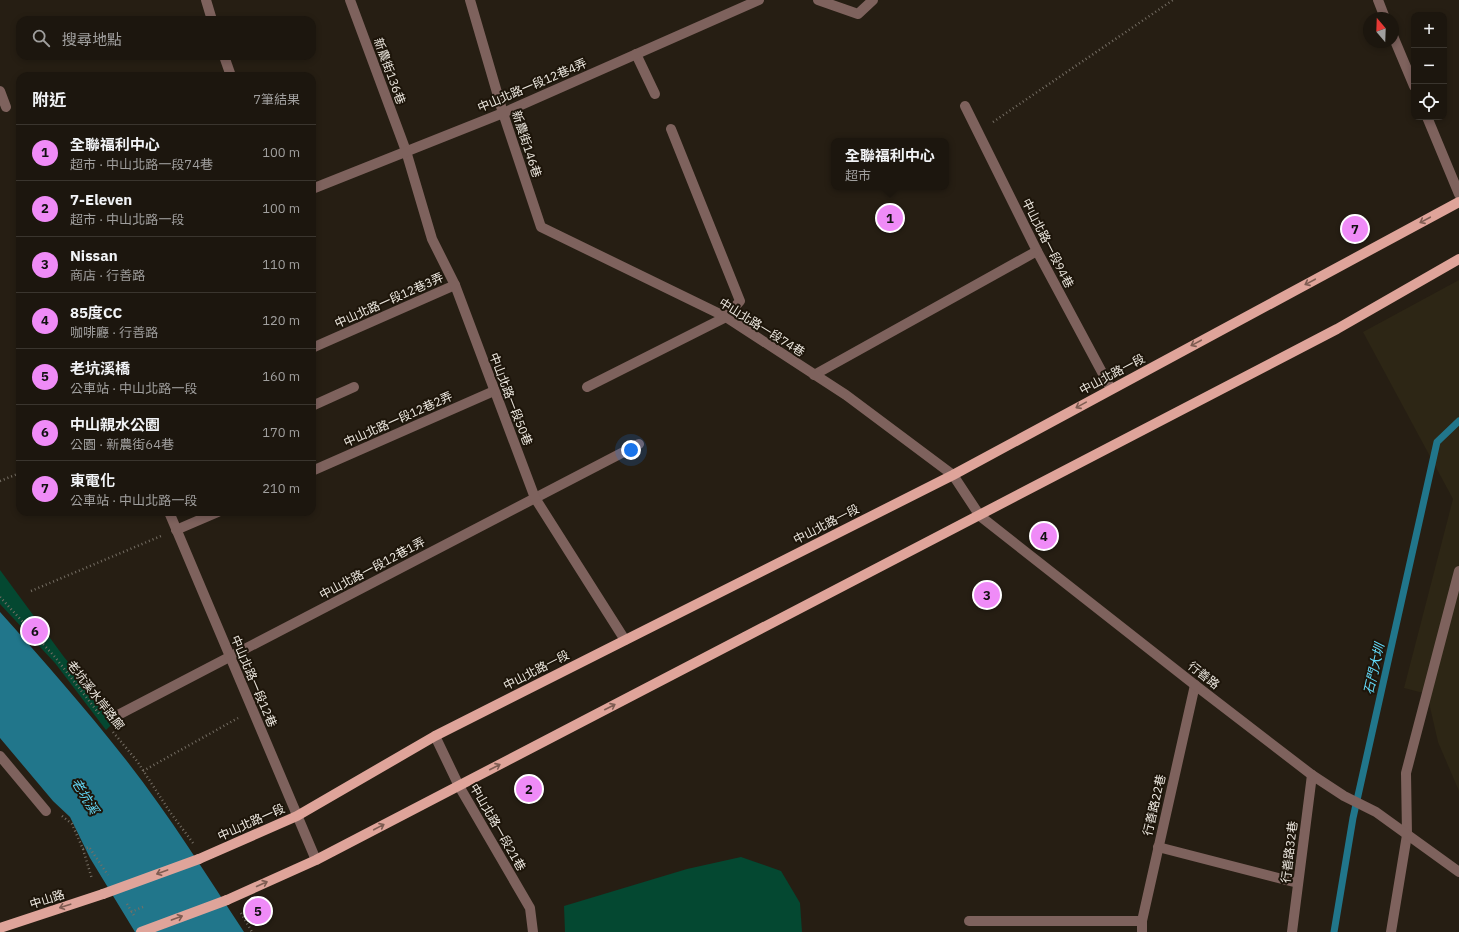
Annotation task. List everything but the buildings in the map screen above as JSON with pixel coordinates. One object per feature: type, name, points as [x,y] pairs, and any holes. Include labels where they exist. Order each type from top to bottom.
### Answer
[{"type":"main road","name":"中山北路一段","points":[[100,895],[201,858],[297,816],[435,736],[953,475],[1459,202]]},
{"type":"main road","points":[[140,932],[227,900],[316,860],[1338,329],[1459,259]]},
{"type":"main road","name":"中山路","points":[[3,925],[100,895]]},
{"type":"street","points":[[206,0],[211,16]]},
{"type":"street","name":"新農街136巷","points":[[350,0],[406,151]]},
{"type":"street","name":"新農街146巷","points":[[470,0],[503,113],[541,227]]},
{"type":"street","name":"中山北路一段12巷4弄","points":[[316,187],[503,113],[759,0]]},
{"type":"street","points":[[818,0],[858,14],[873,0]]},
{"type":"street","points":[[1378,0],[1383,12]]},
{"type":"street","points":[[1398,48],[1413,84]]},
{"type":"street","points":[[636,54],[655,94]]},
{"type":"street","points":[[225,60],[229,72]]},
{"type":"street","points":[[0,91],[6,108]]},
{"type":"street","name":"中山北路一段94巷","points":[[965,106],[1037,251],[1111,389]]},
{"type":"street","points":[[1428,120],[1459,194]]},
{"type":"street","points":[[587,387],[726,317],[740,301],[671,128]]},
{"type":"street","name":"中山北路一段50巷","points":[[406,151],[432,239],[455,285],[535,498],[625,640]]},
{"type":"street","name":"中山北路一段74巷","points":[[541,227],[726,317],[846,395],[953,475]]},
{"type":"street","points":[[814,375],[1037,251]]},
{"type":"street","name":"中山北路一段12巷3弄","points":[[316,346],[455,285]]},
{"type":"street","points":[[316,404],[354,387]]},
{"type":"street","name":"中山北路一段12巷2弄","points":[[316,469],[494,391]]},
{"type":"street","name":"中山北路一段12巷1弄","points":[[118,715],[639,444]]},
{"type":"street","name":"行善路","points":[[953,475],[980,516],[1195,685],[1312,775],[1344,796],[1376,812],[1459,872]]},
{"type":"street","name":"中山北路一段12巷","points":[[171,516],[316,860]]},
{"type":"street","points":[[176,530],[209,516]]},
{"type":"street","points":[[1391,932],[1407,835],[1406,773],[1459,571]]},
{"type":"street","name":"行善路22巷","points":[[1142,932],[1142,921],[1195,685]]},
{"type":"street","name":"中山北路一段21巷","points":[[435,736],[459,786],[530,908],[533,932]]},
{"type":"street","points":[[0,756],[46,811]]},
{"type":"street","name":"行善路32巷","points":[[1292,932],[1312,775]]},
{"type":"street","points":[[1158,847],[1298,883]]},
{"type":"street","points":[[969,921],[1142,921]]},
{"type":"path","points":[[998,119],[1172,0]]},
{"type":"path","points":[[0,481],[16,475]]},
{"type":"path","points":[[31,591],[165,534]]},
{"type":"path","name":"老坑溪水岸路廊","points":[[0,597],[55,657],[102,717]]},
{"type":"path","points":[[143,771],[252,710]]},
{"type":"path","name":"老坑溪水岸路廊","points":[[111,728],[137,761],[201,858]]},
{"type":"path","points":[[46,811],[54,810],[72,824],[100,895]]},
{"type":"path","points":[[83,849],[90,847],[110,880]]},
{"type":"path","points":[[123,899],[136,919]]},
{"type":"path","points":[[131,912],[145,906]]},
{"type":"shaded area","points":[[1459,280],[1459,791],[1438,742],[1427,694],[1404,688],[1453,499],[1363,332]]},
{"type":"green space","points":[[0,570],[64,657],[116,720],[106,730],[55,663],[0,604]]},
{"type":"green space","points":[[741,857],[781,871],[800,903],[802,932],[565,932],[564,906],[687,869]]},
{"type":"water","name":"老坑溪","points":[[0,612],[64,685],[126,760],[172,823],[244,932],[135,932],[90,858],[70,817],[53,801],[0,738]]},
{"type":"waterway","name":"石門大圳","points":[[1334,932],[1353,818],[1437,442],[1459,421]]},
{"type":"place","name":"全聯福利中心","points":[[890,218]]},
{"type":"place","name":"東電化","points":[[1355,229]]},
{"type":"place","name":"85度CC","points":[[1044,536]]},
{"type":"place","name":"Nissan","points":[[987,595]]},
{"type":"place","name":"中山親水公園","points":[[35,631]]},
{"type":"place","name":"7-Eleven","points":[[529,789]]},
{"type":"place","name":"老坑溪橋","points":[[258,911]]}]
